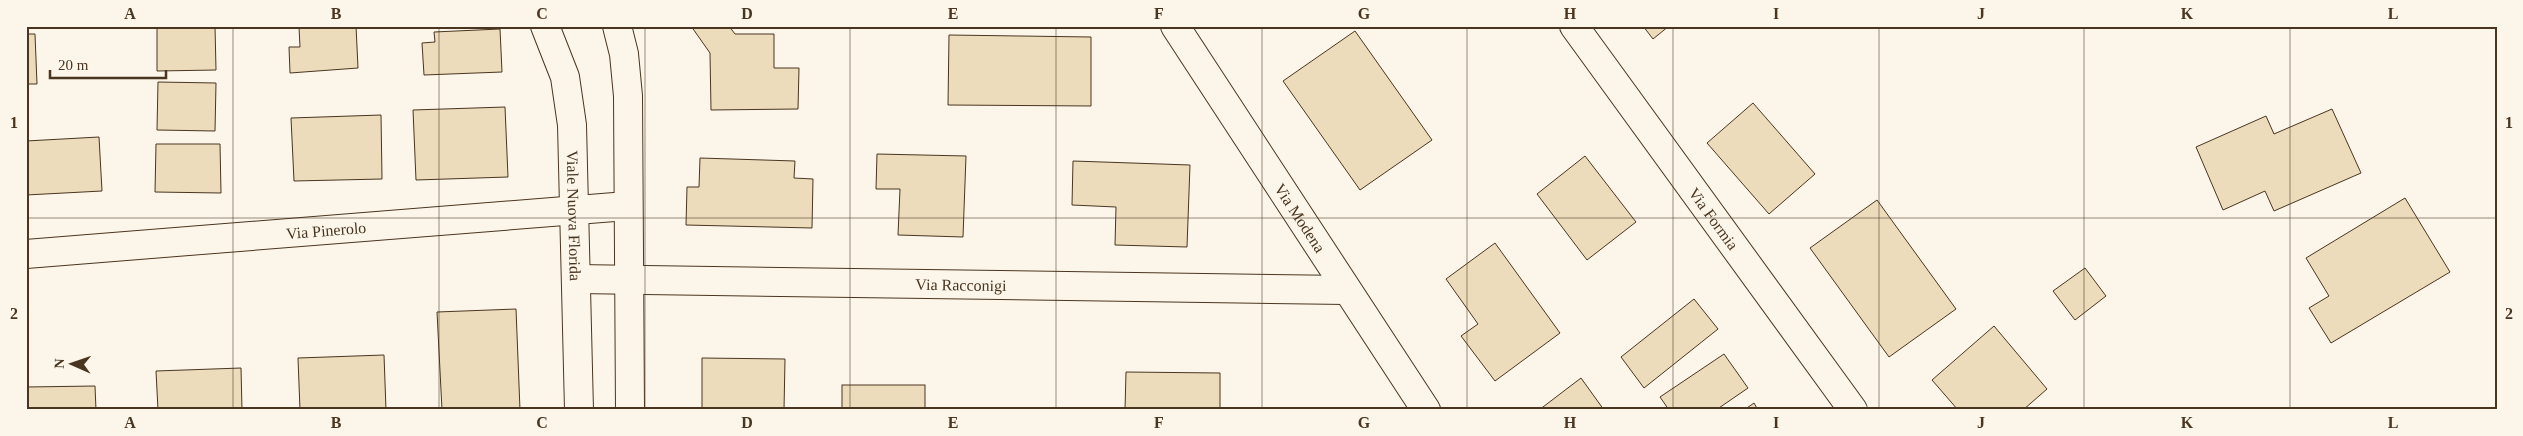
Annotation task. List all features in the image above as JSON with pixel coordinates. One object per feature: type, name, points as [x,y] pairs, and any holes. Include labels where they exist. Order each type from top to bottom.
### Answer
[{"type":"street","name":"Viale Nuova Florida","points":[[545,26],[558,56],[569,98],[574,143],[579,410]]},
{"type":"street","points":[[617,26],[624,54],[628,96],[630,410]]},
{"type":"street","name":"Via Modena","points":[[1174,26],[1426,410]]},
{"type":"street","name":"Via Formia","points":[[1574,26],[1853,410]]},
{"type":"street","name":"Via Pinerolo","points":[[26,254],[628,206]]},
{"type":"street","name":"Via Racconigi","points":[[576,279],[1347,290]]},
{"type":"building","points":[[157,26],[215,26],[216,70],[157,71]]},
{"type":"building","points":[[356,26],[358,68],[290,73],[289,47],[300,47],[299,27]]},
{"type":"building","points":[[691,26],[729,26],[735,34],[774,34],[774,68],[799,68],[798,109],[711,110],[710,53]]},
{"type":"building","points":[[1643,26],[1669,26],[1653,39]]},
{"type":"building","points":[[500,29],[502,72],[424,75],[422,43],[435,42],[434,32]]},
{"type":"building","points":[[1355,31],[1432,140],[1360,190],[1283,81]]},
{"type":"building","points":[[26,34],[35,34],[37,84],[26,84]]},
{"type":"building","points":[[949,35],[1091,37],[1091,106],[948,105]]},
{"type":"building","points":[[158,82],[216,83],[215,131],[157,130]]},
{"type":"building","points":[[1753,103],[1815,174],[1769,214],[1707,143]]},
{"type":"building","points":[[505,107],[508,177],[416,180],[413,110]]},
{"type":"building","points":[[2332,109],[2361,173],[2274,211],[2265,191],[2223,210],[2196,147],[2266,116],[2274,134]]},
{"type":"building","points":[[381,115],[382,179],[294,181],[291,118]]},
{"type":"building","points":[[99,137],[102,191],[26,195],[26,141]]},
{"type":"building","points":[[156,144],[220,144],[221,193],[155,192]]},
{"type":"building","points":[[877,154],[966,156],[963,237],[898,235],[900,189],[876,189]]},
{"type":"building","points":[[1585,156],[1636,222],[1587,260],[1537,194]]},
{"type":"building","points":[[700,158],[795,161],[794,178],[813,179],[812,228],[686,225],[687,187],[699,187]]},
{"type":"building","points":[[1073,161],[1190,165],[1187,247],[1115,245],[1116,207],[1072,205]]},
{"type":"building","points":[[2405,198],[2450,272],[2331,343],[2309,308],[2329,296],[2306,258]]},
{"type":"building","points":[[1877,200],[1956,309],[1889,357],[1810,248]]},
{"type":"building","points":[[1495,243],[1560,333],[1495,381],[1461,336],[1478,324],[1446,279]]},
{"type":"building","points":[[2085,268],[2106,296],[2075,320],[2053,291]]},
{"type":"building","points":[[1694,299],[1718,329],[1644,388],[1621,357]]},
{"type":"building","points":[[516,309],[520,410],[442,410],[437,312]]},
{"type":"building","points":[[1994,326],[2047,389],[2023,410],[1958,410],[1932,380]]},
{"type":"building","points":[[1724,354],[1748,388],[1716,410],[1669,410],[1660,397]]},
{"type":"building","points":[[384,355],[386,410],[300,410],[298,358]]},
{"type":"building","points":[[702,358],[785,359],[784,410],[702,410]]},
{"type":"building","points":[[241,368],[242,410],[158,410],[156,371]]},
{"type":"building","points":[[1126,372],[1220,373],[1220,410],[1125,410]]},
{"type":"building","points":[[1581,378],[1604,410],[1539,410]]},
{"type":"building","points":[[842,385],[925,385],[925,410],[842,410]]},
{"type":"building","points":[[95,386],[96,410],[26,410],[26,387]]},
{"type":"building","points":[[1754,403],[1758,410],[1744,410]]}]
